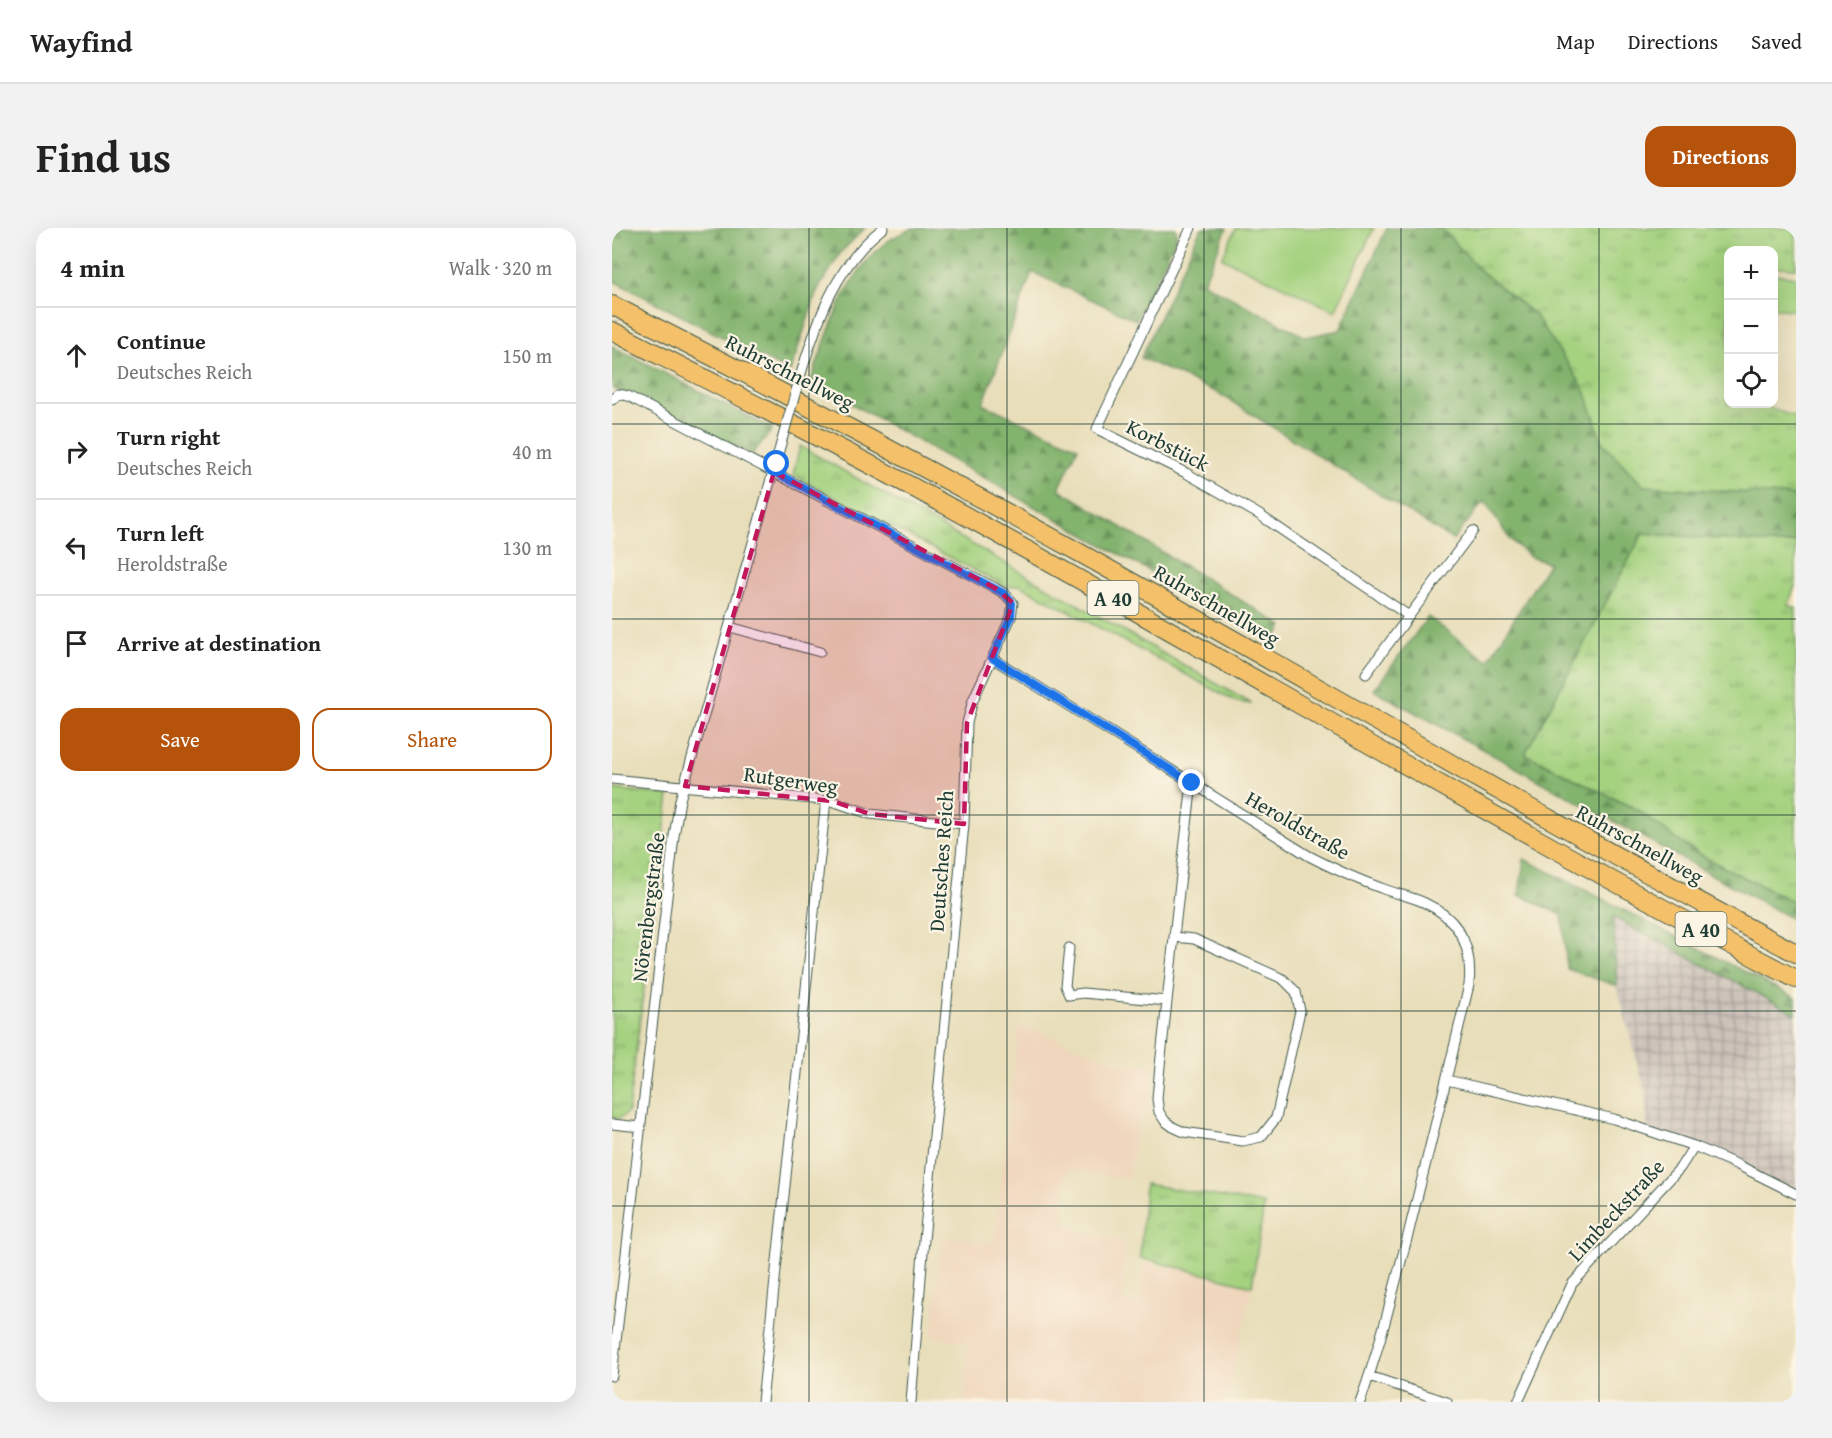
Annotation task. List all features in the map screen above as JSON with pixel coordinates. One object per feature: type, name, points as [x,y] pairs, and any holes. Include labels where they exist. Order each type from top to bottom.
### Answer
[{"type":"highway","name":"Ruhrschnellweg","points":[[612,305],[946,479],[1540,815],[1796,953]]},
{"type":"highway","name":"A 40","points":[[612,331],[777,415],[970,518],[1529,835],[1796,979]]},
{"type":"street","name":"Nörenbergstraße","points":[[612,1376],[680,800],[799,380],[829,296],[850,260],[883,228]]},
{"type":"street","name":"Korbstück","points":[[1189,230],[1097,429],[1186,473],[1257,514],[1409,616]]},
{"type":"street","name":"Deutsches Reich","points":[[612,400],[618,394],[628,396],[1005,594],[1012,603],[1011,617],[973,700],[967,723],[964,824],[910,1402]]},
{"type":"street","points":[[1366,674],[1473,531]]},
{"type":"street","points":[[730,627],[820,652]]},
{"type":"street","name":"Heroldstraße","points":[[992,658],[1318,860],[1382,889],[1423,902],[1438,910],[1452,922],[1464,940],[1471,968],[1469,985],[1395,1287],[1360,1402]]},
{"type":"street","name":"Rutgerweg","points":[[612,779],[826,800],[870,814],[964,824]]},
{"type":"street","points":[[1174,936],[1194,939],[1283,979],[1296,992],[1300,1011],[1276,1118],[1262,1137],[1243,1141],[1184,1132],[1173,1127],[1159,1112],[1157,1099],[1174,936],[1192,783]]},
{"type":"street","points":[[762,1402],[826,800]]},
{"type":"street","points":[[1069,948],[1065,986],[1069,995],[1083,993],[1167,1001]]},
{"type":"street","points":[[1447,1080],[1614,1119],[1694,1146],[1796,1194]]},
{"type":"street","points":[[612,1124],[640,1127]]},
{"type":"street","name":"Limbeckstraße","points":[[1518,1402],[1572,1284],[1680,1168],[1694,1146]]},
{"type":"street","points":[[1369,1376],[1447,1402]]},
{"type":"highlighted area","points":[[774,472],[995,588],[1013,603],[967,723],[964,824],[870,814],[832,801],[685,786]]},
{"type":"shaded area","points":[[1612,916],[1796,1014],[1796,1194],[1647,1130],[1645,1092],[1617,986]]},
{"type":"shaded area","points":[[1019,1025],[1116,1062],[1154,1065],[1149,1106],[1138,1121],[1129,1180],[1066,1170],[1062,1223],[1090,1235],[1122,1240],[1126,1251],[1122,1301],[1140,1304],[1144,1264],[1193,1271],[1252,1286],[1227,1401],[1229,1402],[964,1402],[968,1343],[932,1336],[942,1237],[994,1242]]},
{"type":"green space","points":[[612,228],[865,228],[841,252],[817,291],[790,372],[612,280]]},
{"type":"green space","points":[[913,228],[1176,228],[1175,240],[1136,320],[1032,272],[983,404],[1078,447],[1059,489],[1283,626],[1274,641],[811,381],[831,324],[849,286],[860,269],[888,241]]},
{"type":"green space","points":[[1201,228],[1227,228],[1203,283],[1306,337],[1340,330],[1387,228],[1441,228],[1481,271],[1535,315],[1584,388],[1602,442],[1643,486],[1796,496],[1796,542],[1781,544],[1643,533],[1525,754],[1639,811],[1683,844],[1713,862],[1796,903],[1796,921],[1374,690],[1428,617],[1488,661],[1549,563],[1530,557],[1510,539],[1484,501],[1453,540],[1218,393],[1141,358]]},
{"type":"green space","points":[[1236,228],[1374,228],[1335,311],[1222,258]]},
{"type":"green space","points":[[1441,228],[1796,228],[1796,268],[1778,267],[1778,246],[1724,246],[1724,408],[1769,408],[1796,417],[1796,496],[1643,486],[1602,442],[1584,388]]},
{"type":"green space","points":[[1778,275],[1796,277],[1796,311],[1778,309]]},
{"type":"green space","points":[[612,346],[773,429],[752,454],[612,388]]},
{"type":"green space","points":[[800,446],[1252,704],[1237,702],[1020,585],[1006,587],[793,475]]},
{"type":"green space","points":[[1643,533],[1781,544],[1796,542],[1796,583],[1788,605],[1796,608],[1796,903],[1713,862],[1683,844],[1639,811],[1525,754]]},
{"type":"green space","points":[[612,789],[669,795],[628,1112],[619,1119],[612,1117]]},
{"type":"green space","points":[[1524,859],[1796,998],[1796,1014],[1613,917],[1617,986],[1567,969],[1562,915],[1519,895]]},
{"type":"green space","points":[[1145,1184],[1264,1204],[1252,1286],[1140,1258]]},
{"type":"route","points":[[777,464],[774,472],[1005,594],[1012,603],[1011,617],[992,658],[1192,783]]}]
